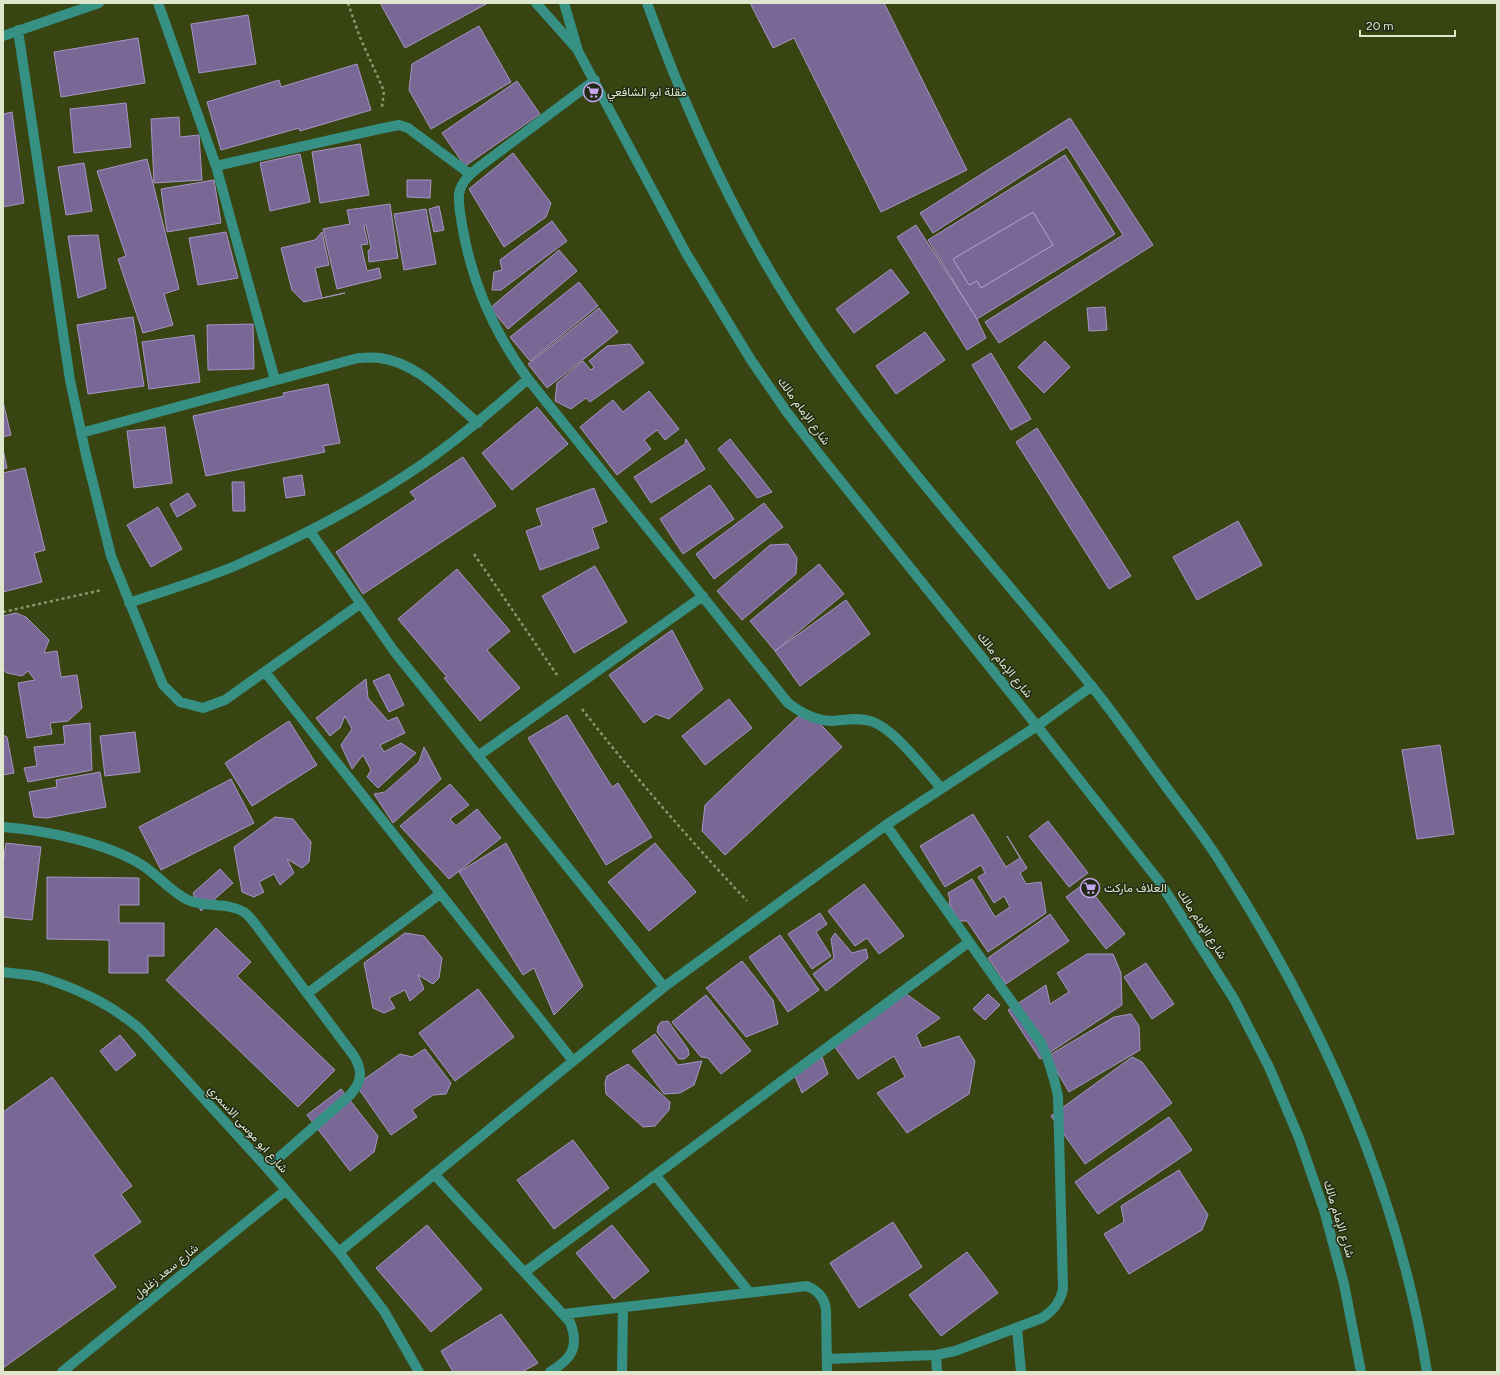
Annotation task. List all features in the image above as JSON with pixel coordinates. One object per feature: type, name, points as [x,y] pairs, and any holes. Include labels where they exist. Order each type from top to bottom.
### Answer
[{"type":"street","points":[[3,36],[99,3]]},
{"type":"street","points":[[158,3],[216,166],[275,380]]},
{"type":"street","points":[[536,3],[578,51]]},
{"type":"street","name":"شارع الإمام مالك","points":[[564,3],[578,51],[595,80],[686,253],[764,379],[823,459],[1037,726],[1158,880],[1234,999],[1269,1068],[1299,1138],[1324,1210],[1344,1284],[1361,1372]]},
{"type":"street","points":[[647,3],[695,124],[731,199],[772,272],[816,343],[875,424],[1092,686],[1216,855],[1286,973],[1323,1042],[1355,1112],[1381,1185],[1404,1258],[1421,1334],[1427,1372]]},
{"type":"street","points":[[18,30],[70,380],[81,433],[111,556],[163,685],[180,702],[203,708],[225,700],[360,604]]},
{"type":"street","points":[[595,80],[470,174],[459,194],[462,222],[469,258],[484,306],[497,331],[528,379],[788,703],[801,712],[816,719],[832,721],[852,718],[870,721],[888,729],[941,788]]},
{"type":"street","points":[[216,166],[378,128],[399,125],[408,128],[470,174]]},
{"type":"street","points":[[81,433],[358,358],[380,358],[401,364],[420,374],[478,423]]},
{"type":"street","points":[[130,603],[234,566],[310,531],[368,499],[424,463],[478,423],[528,379]]},
{"type":"street","points":[[310,531],[394,651],[664,987]]},
{"type":"street","points":[[478,756],[703,596]]},
{"type":"street","points":[[265,672],[573,1061]]},
{"type":"street","points":[[339,1252],[664,987],[886,825],[1037,726],[1092,686]]},
{"type":"street","points":[[827,1359],[936,1355],[955,1351],[1042,1318],[1051,1312],[1058,1303],[1063,1289],[1058,1096],[1053,1071],[1041,1043],[886,825]]},
{"type":"street","points":[[3,827],[26,829],[111,848],[143,865],[183,897],[197,904],[228,906],[244,912],[256,925],[354,1056],[360,1066],[361,1076],[358,1087],[350,1095],[266,1168]]},
{"type":"street","points":[[308,993],[440,894]]},
{"type":"street","points":[[525,1272],[969,942]]},
{"type":"street","name":"شارع ابو موسى الاسمري","points":[[3,972],[38,977],[85,993],[128,1018],[141,1030],[286,1190],[339,1252],[384,1311],[419,1372]]},
{"type":"street","points":[[434,1174],[564,1314],[573,1331],[574,1340],[572,1352],[566,1362],[550,1372]]},
{"type":"street","points":[[656,1176],[749,1292]]},
{"type":"street","name":"شارع سعد زغلول","points":[[62,1372],[286,1190]]},
{"type":"street","points":[[564,1314],[807,1286],[820,1294],[826,1309],[827,1372]]},
{"type":"street","points":[[622,1308],[622,1372]]},
{"type":"street","points":[[1017,1328],[1021,1372]]},
{"type":"street","points":[[936,1355],[937,1372]]},
{"type":"path","points":[[348,3],[359,35],[384,91],[378,128]]},
{"type":"path","points":[[474,554],[569,692],[649,792],[693,844],[760,916]]},
{"type":"path","points":[[3,612],[122,586]]},
{"type":"building","points":[[380,3],[488,3],[405,48]]},
{"type":"building","points":[[750,3],[884,3],[967,170],[881,212],[794,38],[773,48]]},
{"type":"building","points":[[248,15],[256,64],[199,73],[191,24]]},
{"type":"building","points":[[479,26],[511,82],[431,129],[409,90],[412,64]]},
{"type":"building","points":[[138,38],[145,83],[61,97],[54,52]]},
{"type":"building","points":[[357,64],[371,110],[300,131],[299,128],[221,150],[207,102],[279,80],[281,87]]},
{"type":"building","points":[[517,81],[540,114],[465,166],[442,133]]},
{"type":"building","points":[[126,103],[131,147],[74,153],[70,109]]},
{"type":"building","points":[[12,112],[24,203],[3,207],[3,114]]},
{"type":"building","points":[[179,117],[180,137],[199,135],[202,180],[154,183],[151,119]]},
{"type":"building","points":[[1070,118],[1153,245],[999,343],[985,322],[1123,235],[1067,147],[933,233],[920,213]]},
{"type":"building","points":[[360,144],[369,195],[320,203],[312,152]]},
{"type":"building","points":[[513,153],[551,203],[546,217],[504,247],[469,189]]},
{"type":"building","points":[[300,154],[310,202],[270,211],[260,163]]},
{"type":"building","points":[[1065,155],[1115,234],[977,319],[928,240]],"holes":[[[1033,212],[1053,245],[981,288],[977,281],[969,285],[953,259]]]},
{"type":"building","points":[[147,159],[179,289],[164,294],[173,325],[143,333],[118,259],[126,256],[97,171]]},
{"type":"building","points":[[84,163],[92,211],[66,215],[58,167]]},
{"type":"building","points":[[214,180],[221,223],[167,232],[161,189]]},
{"type":"building","points":[[407,180],[431,180],[430,198],[407,197]]},
{"type":"building","points":[[390,204],[398,258],[369,262],[368,251],[371,248],[366,225],[364,226],[368,244],[361,245],[367,271],[379,268],[381,278],[337,289],[323,229],[350,224],[347,210]]},
{"type":"building","points":[[439,206],[444,230],[434,232],[429,209]]},
{"type":"building","points":[[426,209],[436,264],[404,270],[394,214]]},
{"type":"building","points":[[1033,212],[1053,245],[981,288],[977,281],[969,285],[953,259]]},
{"type":"building","points":[[552,221],[567,241],[501,290],[492,290],[494,272],[502,270],[500,260]]},
{"type":"building","points":[[916,225],[977,319],[986,338],[967,350],[897,237]]},
{"type":"building","points":[[226,232],[238,278],[198,285],[189,238]]},
{"type":"building","points":[[322,232],[329,265],[315,268],[322,298],[345,293],[304,302],[292,290],[281,248],[315,240]]},
{"type":"building","points":[[98,235],[106,288],[78,298],[68,236]]},
{"type":"building","points":[[559,250],[577,271],[508,329],[490,308]]},
{"type":"building","points":[[891,269],[909,293],[854,333],[836,309]]},
{"type":"building","points":[[579,282],[598,306],[530,361],[510,337]]},
{"type":"building","points":[[1105,307],[1107,330],[1089,331],[1087,308]]},
{"type":"building","points":[[599,308],[618,332],[547,388],[528,364]]},
{"type":"building","points":[[133,317],[144,386],[88,394],[77,325]]},
{"type":"building","points":[[253,324],[254,369],[208,370],[207,325]]},
{"type":"building","points":[[925,332],[945,360],[896,394],[876,366]]},
{"type":"building","points":[[194,335],[200,382],[149,389],[142,342]]},
{"type":"building","points":[[1045,341],[1070,367],[1044,393],[1018,367]]},
{"type":"building","points":[[630,344],[644,363],[590,402],[586,398],[571,409],[555,401],[557,383],[583,361],[591,370],[594,367],[589,361],[607,346]]},
{"type":"building","points":[[991,353],[1031,419],[1011,430],[972,365]]},
{"type":"building","points":[[328,384],[340,443],[323,446],[325,452],[206,476],[193,416],[284,396],[283,393]]},
{"type":"building","points":[[649,391],[679,429],[665,440],[657,430],[644,440],[651,449],[617,475],[580,427],[613,400],[623,412]]},
{"type":"building","points":[[3,402],[11,435],[3,437]]},
{"type":"building","points":[[537,407],[568,444],[512,490],[482,453]]},
{"type":"building","points":[[165,427],[172,483],[134,488],[127,431]]},
{"type":"building","points":[[1037,428],[1131,576],[1109,589],[1016,442]]},
{"type":"building","points":[[686,439],[705,469],[651,503],[634,477],[685,444]]},
{"type":"building","points":[[730,439],[772,492],[757,498],[718,449]]},
{"type":"building","points":[[3,449],[7,468],[3,469]]},
{"type":"building","points":[[463,457],[496,506],[363,594],[336,552],[416,499],[410,492]]},
{"type":"building","points":[[25,468],[45,550],[34,553],[42,582],[3,592],[3,473]]},
{"type":"building","points":[[302,475],[305,495],[286,498],[283,478]]},
{"type":"building","points":[[232,482],[244,482],[245,511],[233,511]]},
{"type":"building","points":[[710,485],[734,519],[683,554],[660,519]]},
{"type":"building","points":[[594,488],[607,522],[592,528],[599,548],[540,570],[526,531],[542,525],[536,509]]},
{"type":"building","points":[[188,493],[196,506],[177,517],[170,504]]},
{"type":"building","points":[[764,503],[783,527],[714,579],[696,554]]},
{"type":"building","points":[[158,507],[182,549],[151,567],[127,525]]},
{"type":"building","points":[[1238,521],[1262,565],[1197,600],[1173,557]]},
{"type":"building","points":[[788,544],[797,558],[796,574],[742,620],[717,591],[770,545]]},
{"type":"building","points":[[819,564],[844,594],[775,651],[750,621]]},
{"type":"building","points":[[595,566],[627,622],[574,653],[542,596]]},
{"type":"building","points":[[457,569],[510,631],[487,650],[520,688],[480,721],[444,678],[447,677],[398,619]]},
{"type":"building","points":[[846,600],[870,634],[800,686],[775,651]]},
{"type":"building","points":[[16,613],[26,617],[49,640],[44,653],[57,651],[61,677],[77,675],[82,708],[68,721],[50,723],[52,734],[27,738],[18,683],[35,680],[28,671],[22,676],[7,673],[3,670],[3,616]]},
{"type":"building","points":[[672,630],[703,689],[669,719],[656,714],[644,723],[609,675]]},
{"type":"building","points":[[389,674],[404,705],[389,712],[373,681]]},
{"type":"building","points":[[366,679],[368,698],[388,721],[397,717],[405,733],[380,745],[384,752],[401,743],[416,753],[378,788],[367,777],[371,770],[363,755],[352,769],[341,745],[352,729],[345,716],[340,728],[330,736],[316,718]]},
{"type":"building","points":[[729,699],[752,728],[705,765],[682,736]]},
{"type":"building","points":[[806,709],[842,747],[725,855],[702,831],[705,805]]},
{"type":"building","points":[[567,715],[612,787],[618,783],[652,837],[606,865],[528,738]]},
{"type":"building","points":[[289,721],[317,765],[252,806],[225,763]]},
{"type":"building","points":[[90,723],[92,770],[28,782],[24,768],[37,766],[34,747],[65,744],[63,726]]},
{"type":"building","points":[[135,732],[140,772],[105,776],[100,736]]},
{"type":"building","points":[[3,735],[7,737],[14,773],[3,775]]},
{"type":"building","points":[[1440,745],[1454,834],[1417,839],[1402,750]]},
{"type":"building","points":[[424,747],[441,779],[393,823],[374,794],[385,792],[419,762]]},
{"type":"building","points":[[100,772],[106,807],[47,818],[34,817],[29,792],[57,787],[56,780]]},
{"type":"building","points":[[231,779],[254,823],[161,870],[139,827]]},
{"type":"building","points":[[450,784],[469,805],[450,819],[456,826],[477,809],[501,838],[449,879],[400,826]]},
{"type":"building","points":[[973,814],[1006,867],[1020,858],[1007,836],[1027,868],[1020,873],[1026,884],[1041,882],[1046,913],[988,952],[967,921],[959,921],[949,904],[950,900],[948,893],[972,879],[995,917],[1010,907],[1004,896],[994,903],[978,877],[985,873],[981,865],[945,887],[920,846]]},
{"type":"building","points":[[275,817],[293,819],[311,842],[309,862],[302,868],[287,859],[294,873],[280,885],[274,874],[259,882],[264,892],[254,897],[242,892],[234,847]]},
{"type":"building","points":[[1048,821],[1088,873],[1069,887],[1029,836]]},
{"type":"building","points":[[6,843],[41,847],[32,920],[3,917],[3,864]]},
{"type":"building","points":[[506,843],[583,986],[554,1015],[534,968],[523,975],[459,872]]},
{"type":"building","points":[[655,843],[696,892],[649,931],[608,882]]},
{"type":"building","points":[[220,869],[233,883],[201,911],[193,893]]},
{"type":"building","points":[[47,877],[139,878],[139,905],[119,905],[119,923],[164,923],[164,956],[148,956],[148,973],[109,973],[109,940],[47,939]]},
{"type":"building","points":[[1085,883],[1125,934],[1106,949],[1066,897]]},
{"type":"building","points":[[864,884],[904,936],[879,954],[867,938],[855,946],[828,911]]},
{"type":"building","points":[[820,913],[827,924],[816,932],[831,956],[812,969],[788,934]]},
{"type":"building","points":[[1050,914],[1069,941],[1006,984],[988,958]]},
{"type":"building","points":[[216,928],[251,962],[237,976],[335,1070],[298,1107],[166,980]]},
{"type":"building","points":[[405,933],[424,936],[442,958],[439,978],[433,984],[418,975],[424,989],[410,1001],[405,990],[389,998],[395,1008],[384,1013],[373,1008],[364,963]]},
{"type":"building","points":[[835,933],[852,953],[866,949],[868,958],[826,991],[813,974],[834,958],[831,939]]},
{"type":"building","points":[[780,935],[819,990],[788,1012],[749,957]]},
{"type":"building","points":[[1087,954],[1113,954],[1121,973],[1122,1005],[1040,1059],[1008,1010],[1046,985],[1050,1004],[1069,992],[1057,973]]},
{"type":"building","points":[[742,961],[773,1000],[778,1024],[746,1037],[706,988]]},
{"type":"building","points":[[1146,963],[1174,1004],[1152,1019],[1124,977]]},
{"type":"building","points":[[478,989],[514,1037],[455,1081],[419,1033]]},
{"type":"building","points":[[902,991],[940,1018],[916,1035],[922,1048],[959,1036],[975,1061],[969,1094],[907,1133],[877,1093],[905,1077],[894,1056],[858,1079],[832,1043]]},
{"type":"building","points":[[988,994],[1000,1005],[985,1020],[973,1009]]},
{"type":"building","points":[[706,995],[751,1051],[721,1074],[708,1058],[701,1057],[672,1022]]},
{"type":"building","points":[[1131,1014],[1139,1026],[1140,1050],[1069,1092],[1048,1056],[1114,1017]]},
{"type":"building","points":[[668,1021],[688,1049],[689,1055],[684,1059],[679,1059],[657,1032],[658,1026],[661,1022]]},
{"type":"building","points":[[655,1034],[678,1065],[702,1061],[694,1085],[680,1093],[664,1094],[632,1051]]},
{"type":"building","points":[[120,1035],[136,1055],[116,1071],[100,1051]]},
{"type":"building","points":[[425,1049],[451,1083],[446,1094],[433,1095],[412,1110],[417,1117],[391,1135],[356,1085],[400,1054],[412,1057]]},
{"type":"building","points":[[822,1057],[828,1074],[802,1093],[795,1076]]},
{"type":"building","points":[[1132,1057],[1142,1062],[1172,1103],[1085,1164],[1051,1116]]},
{"type":"building","points":[[628,1064],[670,1102],[669,1110],[655,1126],[643,1127],[606,1094],[605,1083],[607,1076]]},
{"type":"building","points":[[52,1077],[132,1186],[121,1194],[141,1222],[93,1255],[116,1287],[3,1368],[3,1112]]},
{"type":"building","points":[[341,1089],[378,1136],[374,1152],[350,1171],[307,1115]]},
{"type":"building","points":[[1169,1117],[1192,1150],[1098,1214],[1075,1182]]},
{"type":"building","points":[[573,1140],[609,1188],[554,1229],[517,1180]]},
{"type":"building","points":[[1179,1170],[1208,1215],[1202,1230],[1129,1274],[1104,1234],[1124,1222],[1121,1206]]},
{"type":"building","points":[[893,1222],[922,1267],[859,1308],[830,1263]]},
{"type":"building","points":[[427,1225],[482,1289],[431,1332],[376,1268]]},
{"type":"building","points":[[612,1225],[649,1271],[614,1299],[576,1253]]},
{"type":"building","points":[[967,1252],[998,1293],[941,1336],[909,1295]]},
{"type":"building","points":[[501,1314],[538,1363],[522,1372],[453,1372],[441,1351]]},
{"type":"place","name":"مقلة ابو الشافعي","points":[[593,92]]},
{"type":"place","name":"العلاف ماركت","points":[[1090,888]]}]
